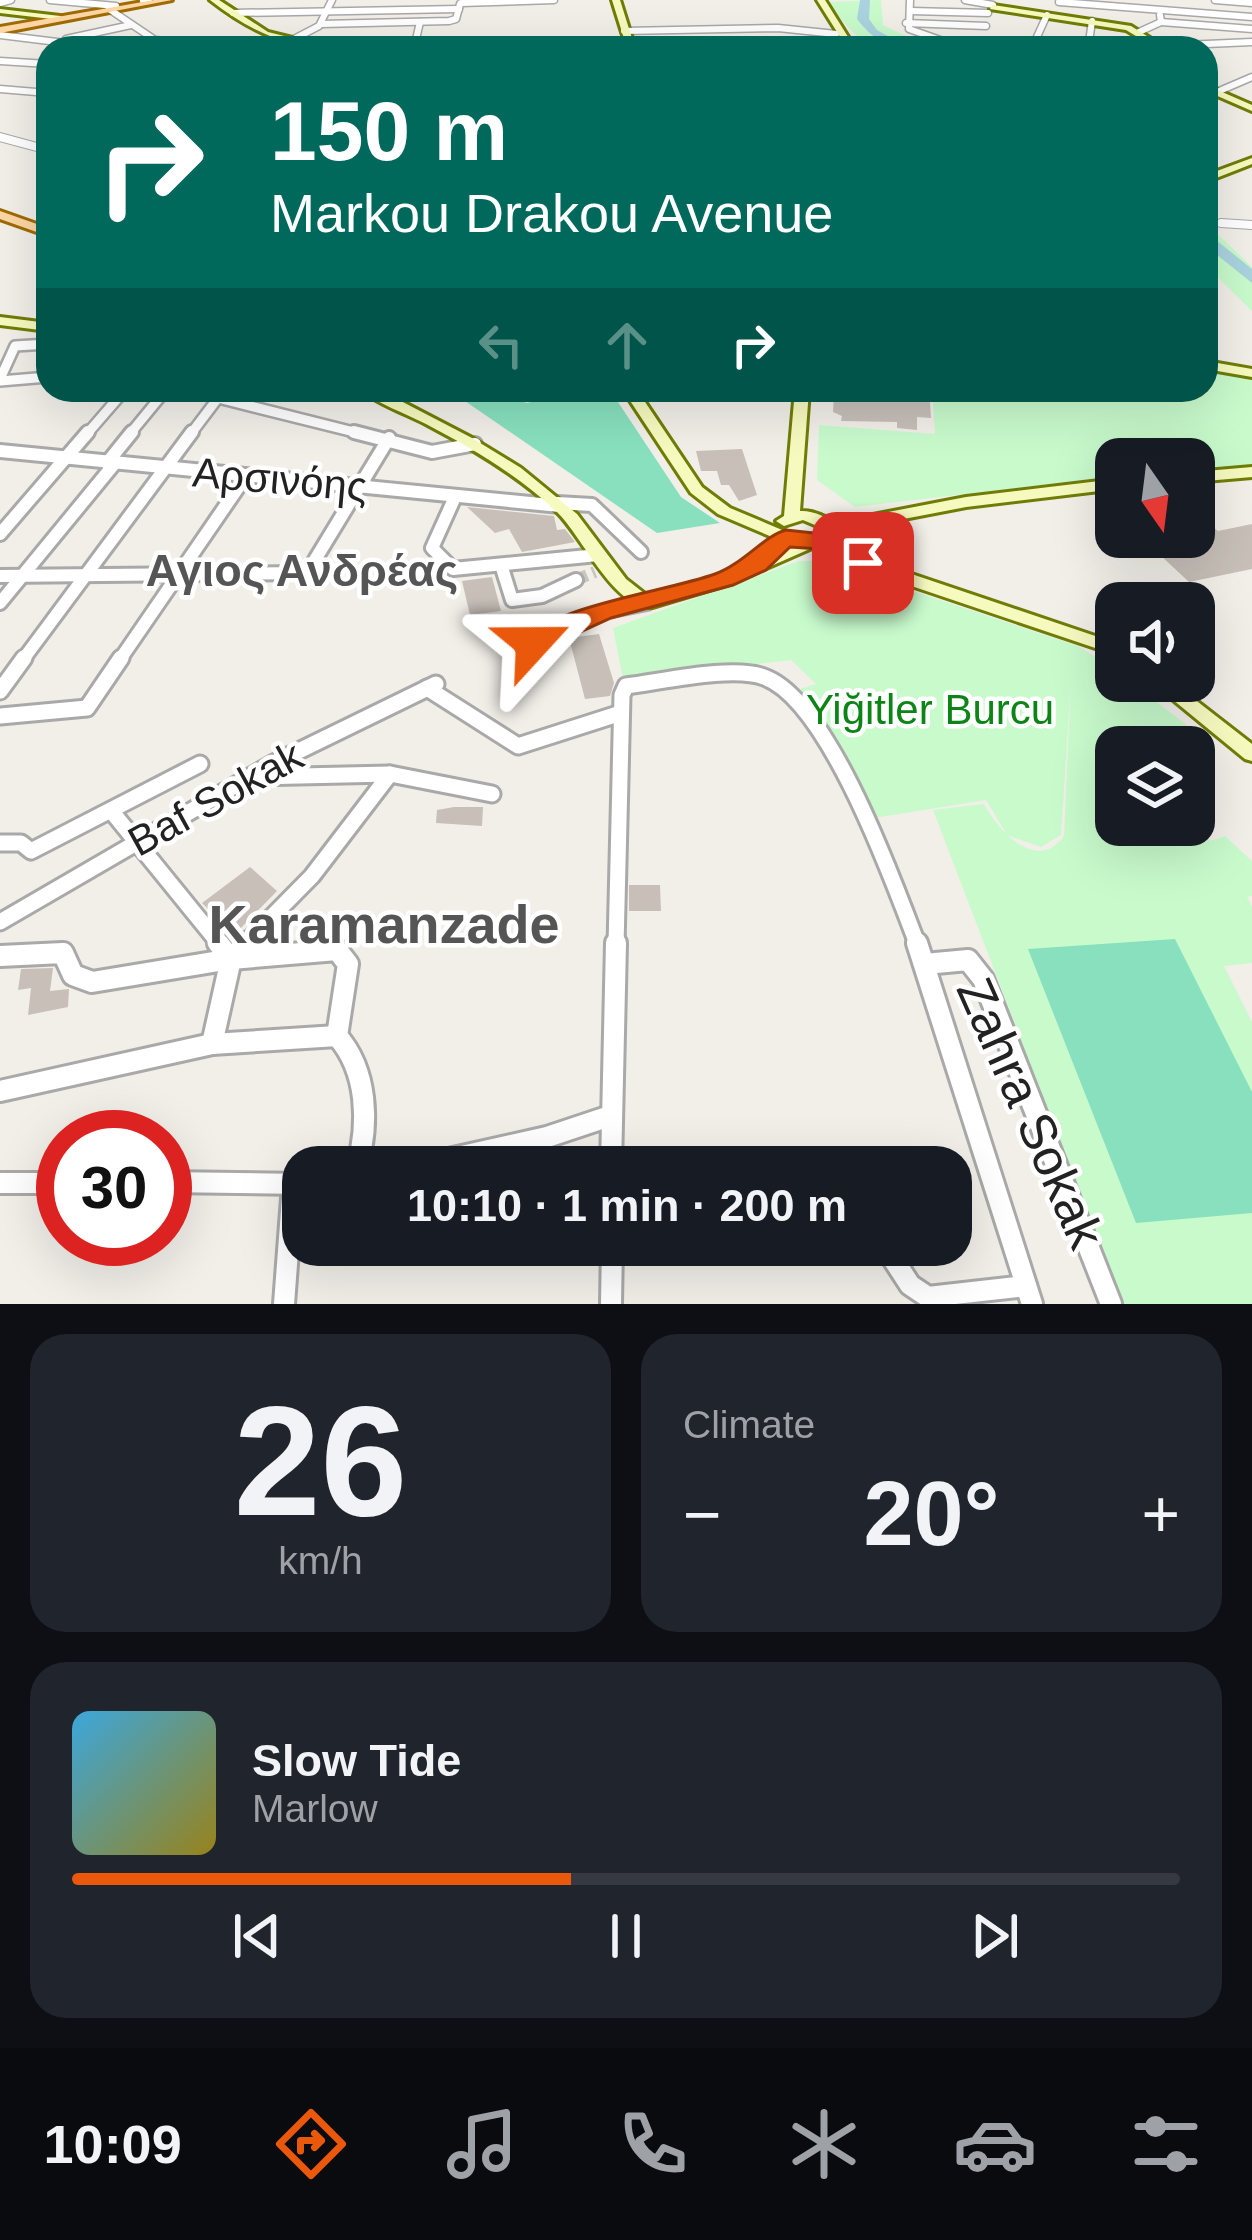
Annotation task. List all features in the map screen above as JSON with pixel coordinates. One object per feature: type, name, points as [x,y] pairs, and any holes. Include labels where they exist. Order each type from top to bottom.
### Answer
[{"type":"main road","points":[[112,8],[148,0]]},
{"type":"main road","points":[[0,31],[168,0]]},
{"type":"main road","points":[[218,0],[257,30],[280,36]]},
{"type":"main road","points":[[611,0],[626,36]]},
{"type":"main road","points":[[818,0],[838,36]]},
{"type":"main road","points":[[818,0],[840,36]]},
{"type":"main road","points":[[996,6],[1092,21],[1145,36]]},
{"type":"main road","points":[[0,7],[58,17]]},
{"type":"main road","points":[[1218,93],[1252,108]]},
{"type":"main road","points":[[1218,174],[1252,161]]},
{"type":"main road","points":[[0,212],[36,224]]},
{"type":"main road","points":[[0,321],[36,326]]},
{"type":"main road","points":[[1218,367],[1252,373]]},
{"type":"main road","points":[[391,402],[475,444],[559,504],[599,564],[647,603],[821,540],[852,524],[966,502],[1095,487]]},
{"type":"main road","points":[[638,402],[696,490],[724,511],[821,540],[848,557],[1095,642]]},
{"type":"main road","points":[[758,564],[786,528],[796,479],[801,402]]},
{"type":"main road","points":[[1215,477],[1248,476]]},
{"type":"main road","points":[[796,479],[816,517],[830,525],[821,540]]},
{"type":"main road","points":[[786,528],[816,517]]},
{"type":"main road","points":[[1186,702],[1252,754]]},
{"type":"street","points":[[0,7],[11,0]]},
{"type":"street","points":[[50,0],[112,8],[149,36]]},
{"type":"street","points":[[321,24],[332,0]]},
{"type":"street","points":[[389,9],[392,0]]},
{"type":"street","points":[[236,13],[554,0]]},
{"type":"street","points":[[906,22],[910,0]]},
{"type":"street","points":[[965,0],[996,6]]},
{"type":"street","points":[[1215,0],[1252,3]]},
{"type":"street","points":[[1038,36],[1059,1],[1252,17]]},
{"type":"street","points":[[297,36],[321,24],[452,21],[460,4]]},
{"type":"street","points":[[911,10],[996,6]]},
{"type":"street","points":[[986,36],[996,6]]},
{"type":"street","points":[[1160,10],[1161,22]]},
{"type":"street","points":[[1088,36],[1092,21]]},
{"type":"street","points":[[417,36],[420,22]]},
{"type":"street","points":[[906,22],[986,26]]},
{"type":"street","points":[[906,22],[930,36]]},
{"type":"street","points":[[1139,32],[1161,22],[1252,29]]},
{"type":"street","points":[[79,36],[131,25]]},
{"type":"street","points":[[623,28],[834,31]]},
{"type":"street","points":[[0,31],[36,39]]},
{"type":"street","points":[[1218,44],[1252,42]]},
{"type":"street","points":[[0,61],[36,63]]},
{"type":"street","points":[[1218,88],[1252,77]]},
{"type":"street","points":[[26,91],[36,85]]},
{"type":"street","points":[[0,89],[36,92]]},
{"type":"street","points":[[0,137],[36,147]]},
{"type":"street","points":[[1221,223],[1252,225]]},
{"type":"street","points":[[36,345],[15,346],[0,380],[36,377]]},
{"type":"street","points":[[0,534],[115,402]]},
{"type":"street","points":[[0,603],[157,402]]},
{"type":"street","points":[[0,691],[215,402]]},
{"type":"street","points":[[252,402],[441,453],[475,444]]},
{"type":"street","points":[[0,575],[307,573],[389,438]]},
{"type":"street","name":"Αρσινόης","points":[[0,451],[455,497],[592,505],[641,552]]},
{"type":"street","points":[[0,716],[87,708],[246,476]]},
{"type":"street","points":[[455,497],[432,548],[443,565],[458,571],[599,564]]},
{"type":"street","points":[[502,568],[512,600],[542,596],[576,580]]},
{"type":"street","points":[[533,643],[602,612],[647,603]]},
{"type":"street","points":[[611,1146],[625,738],[621,712],[626,686],[759,675],[790,692],[832,744],[925,964],[1029,1295],[928,1297],[910,1285],[898,1266]]},
{"type":"street","name":"Baf Sokak","points":[[1,921],[249,778],[431,686],[518,746],[621,712]]},
{"type":"street","points":[[0,843],[21,843],[31,850],[200,764]]},
{"type":"street","points":[[212,1044],[231,959],[312,876],[391,774]]},
{"type":"street","points":[[249,778],[391,774],[492,794]]},
{"type":"street","points":[[113,812],[231,959]]},
{"type":"street","points":[[0,956],[63,953],[74,975],[92,982],[231,959],[325,949],[345,955],[337,1036],[356,1063],[357,1146]]},
{"type":"street","name":"Zahra Sokak","points":[[925,964],[968,960],[983,979],[1111,1304]]},
{"type":"street","points":[[0,1091],[212,1044],[337,1036]]},
{"type":"street","points":[[507,1146],[610,1116]]},
{"type":"street","points":[[0,1183],[36,1183]]},
{"type":"street","points":[[192,1183],[282,1185]]},
{"type":"street","points":[[284,1304],[288,1266]]},
{"type":"street","points":[[611,1304],[612,1266]]},
{"type":"green space","points":[[881,0],[883,25],[906,36],[858,36],[829,2]]},
{"type":"green space","points":[[1218,234],[1252,267],[1252,311],[1218,278]]},
{"type":"green space","points":[[1218,372],[1252,378],[1252,465],[1215,468],[1215,438],[1095,438],[1095,478],[855,507],[817,480],[819,425],[935,434],[933,402],[1218,402]]},
{"type":"green space","points":[[466,402],[618,402],[681,497],[720,523],[657,533]]},
{"type":"green space","name":"Yiğitler Burcu","points":[[799,561],[822,561],[1078,646],[1095,657],[1095,702],[1157,702],[1188,726],[1095,726],[1095,846],[1215,846],[1215,839],[1225,836],[1252,861],[1252,896],[1247,897],[1252,907],[1252,963],[1224,966],[1252,1022],[1252,1304],[1122,1304],[933,810],[984,804],[1006,833],[986,800],[874,818],[828,728],[790,692],[816,684],[791,660],[623,679],[613,628]],"holes":[[[1071,679],[1064,836],[1042,851],[1008,835],[1041,847],[1061,835]]]},
{"type":"green space","points":[[1175,939],[1252,1092],[1252,1213],[1136,1223],[1028,949]]},
{"type":"building","points":[[834,402],[930,402],[931,418],[917,417],[917,430],[897,428],[897,422],[841,421],[842,416],[833,412]]},
{"type":"building","points":[[742,449],[757,495],[739,501],[729,485],[721,485],[717,471],[701,471],[696,451]]},
{"type":"building","points":[[467,507],[554,516],[557,530],[565,529],[575,542],[522,552],[509,529],[495,533]]},
{"type":"building","points":[[1252,524],[1252,569],[1189,582],[1163,558],[1215,558],[1215,528]]},
{"type":"building","points":[[492,577],[501,611],[470,615],[462,581]]},
{"type":"building","points":[[599,634],[614,683],[610,696],[585,699],[569,638]]},
{"type":"building","points":[[483,807],[482,826],[436,823],[437,810]]},
{"type":"building","points":[[250,867],[277,891],[234,935],[202,903]]},
{"type":"building","points":[[629,885],[660,885],[661,911],[629,911]]},
{"type":"building","points":[[53,968],[50,991],[69,989],[68,1007],[28,1015],[31,988],[18,990],[21,969]]},
{"type":"waterway","points":[[865,0],[863,19],[880,36]]},
{"type":"waterway","points":[[1218,248],[1252,278]]},
{"type":"tunnel","points":[[576,580],[595,572]]},
{"type":"district","name":"Αγιος Ανδρέας","points":[[302,570]]},
{"type":"district","name":"Karamanzade","points":[[384,924]]},
{"type":"route","points":[[533,643],[602,612],[667,599],[724,580],[758,564],[786,537],[805,544],[824,541],[863,563]]}]
